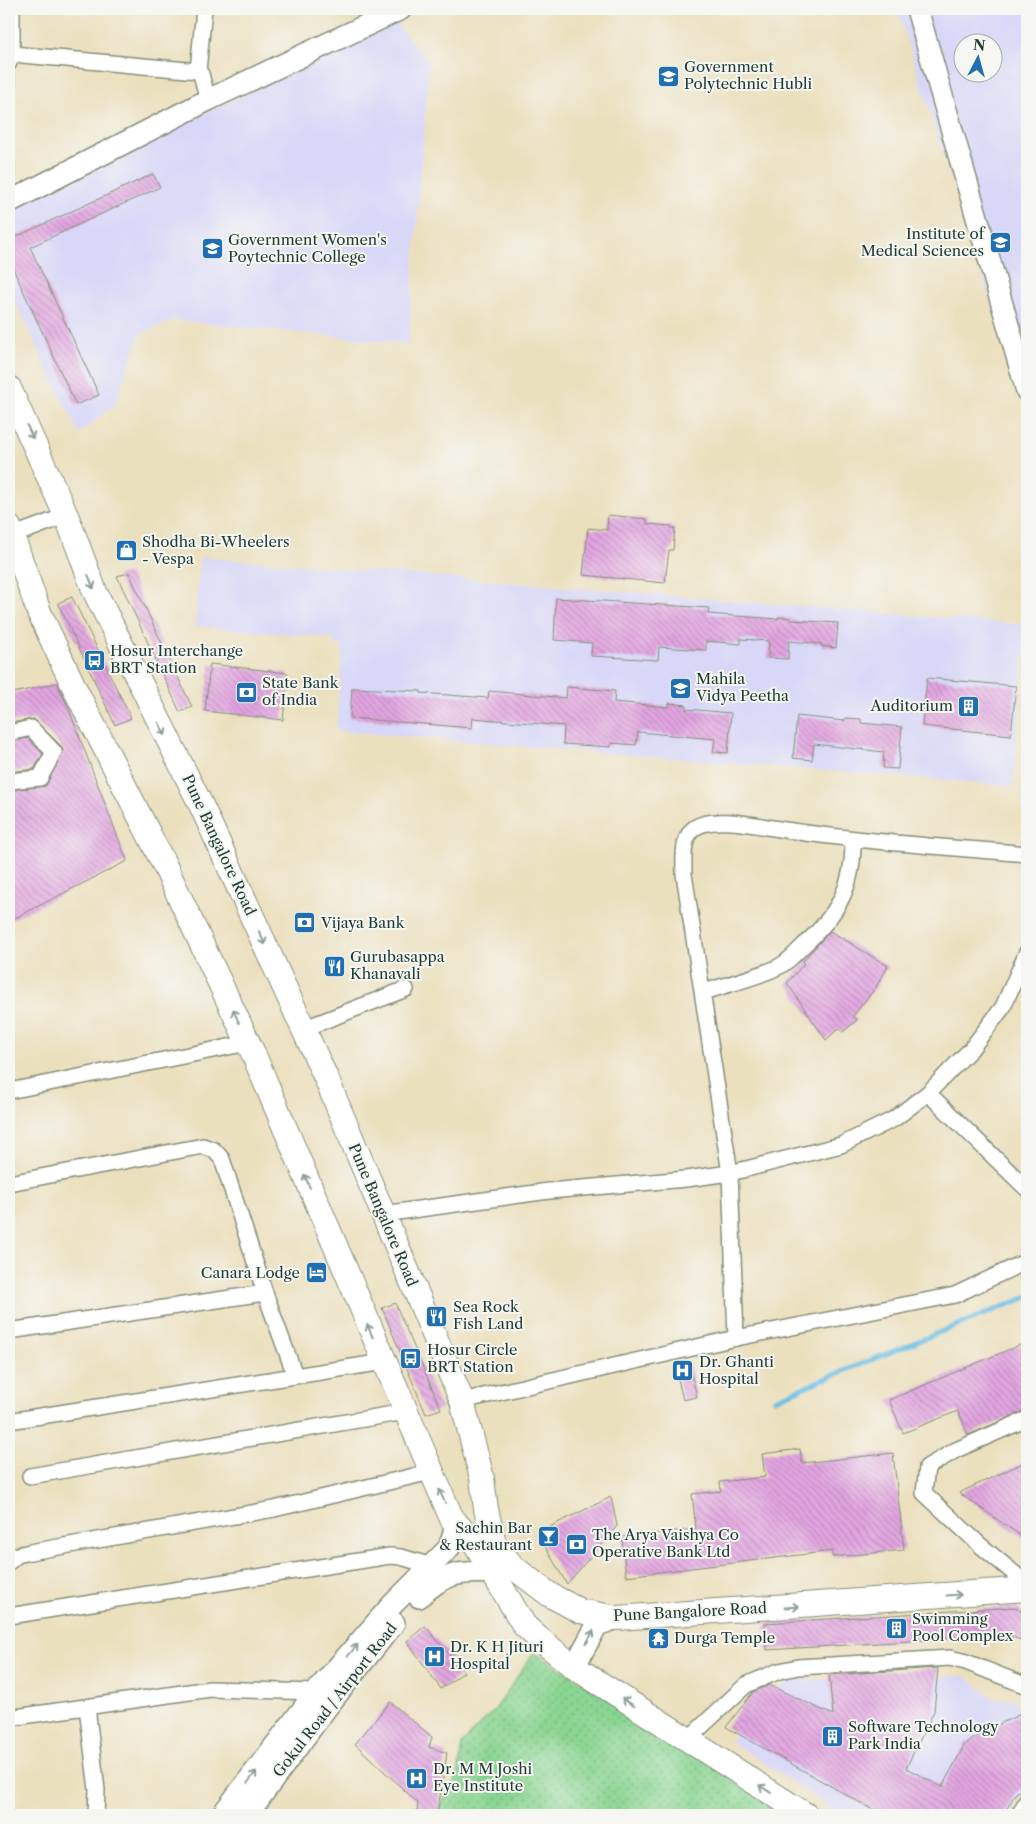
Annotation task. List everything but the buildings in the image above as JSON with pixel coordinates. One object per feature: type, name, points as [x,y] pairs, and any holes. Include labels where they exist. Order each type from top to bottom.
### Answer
[{"type":"main road","points":[[917,9],[1027,391]]},
{"type":"main road","points":[[9,202],[208,100],[394,11]]},
{"type":"main road","name":"Pune Bangalore Road","points":[[9,388],[65,516],[95,592],[202,805],[303,1029],[462,1400],[482,1478],[486,1509],[484,1544],[493,1573],[524,1625],[574,1667],[806,1815]]},
{"type":"main road","name":"Pune Bangalore Road","points":[[10,534],[38,612],[164,864],[248,1044],[452,1519],[550,1595],[580,1611],[617,1618],[1027,1589]]},
{"type":"main road","name":"Gokul Road / Airport Road","points":[[247,1815],[326,1708],[401,1614],[426,1579],[453,1539],[452,1519]]},
{"type":"main road","name":"Gokul Road / Airport Road","points":[[222,1815],[316,1692],[392,1605],[426,1579],[484,1544]]},
{"type":"main road","points":[[426,1579],[437,1581],[451,1574],[493,1573]]},
{"type":"main road","points":[[574,1667],[598,1625],[617,1618]]},
{"type":"street","points":[[12,9],[10,58],[198,71]]},
{"type":"street","points":[[204,9],[198,71],[201,74],[208,100]]},
{"type":"street","points":[[10,534],[65,516]]},
{"type":"street","points":[[9,733],[31,728],[54,752],[40,778],[9,781]]},
{"type":"street","points":[[736,1338],[730,1173],[704,992],[684,874],[684,846],[693,830],[709,822],[734,822],[852,840],[1027,854]]},
{"type":"street","points":[[704,992],[780,966],[816,934],[836,910],[848,884],[853,863],[852,840]]},
{"type":"street","points":[[383,1214],[549,1191],[686,1179],[730,1173],[841,1145],[894,1119],[928,1093],[971,1049],[1003,1008],[1027,952]]},
{"type":"street","points":[[303,1029],[406,989]]},
{"type":"street","points":[[9,1091],[248,1044]]},
{"type":"street","points":[[928,1093],[1027,1188]]},
{"type":"street","points":[[9,1183],[203,1146],[214,1150],[222,1159],[265,1293],[295,1375]]},
{"type":"street","points":[[462,1400],[736,1338],[954,1294],[1027,1260]]},
{"type":"street","points":[[9,1331],[265,1293]]},
{"type":"street","points":[[9,1421],[384,1362]]},
{"type":"street","points":[[30,1476],[405,1412]]},
{"type":"street","points":[[1027,1419],[956,1450],[927,1467],[924,1493],[980,1545],[1027,1584]]},
{"type":"street","points":[[9,1562],[17,1555],[30,1552],[274,1508],[431,1472]]},
{"type":"street","points":[[9,1616],[390,1556],[401,1557],[426,1579]]},
{"type":"street","points":[[688,1739],[746,1686],[779,1671],[798,1667],[950,1658],[966,1662],[1027,1686]]},
{"type":"street","points":[[9,1718],[210,1689],[233,1688],[316,1692]]},
{"type":"street","points":[[87,1707],[97,1790],[96,1815]]},
{"type":"street","points":[[1019,1815],[1027,1800]]},
{"type":"shaded area","name":"Institute of Medical Sciences","points":[[897,9],[1027,9],[1027,414]]},
{"type":"shaded area","name":"Government Women's Poytechnic College","points":[[395,22],[429,63],[408,344],[174,320],[140,334],[114,405],[79,434],[9,289],[9,208]]},
{"type":"shaded area","name":"Mahila Vidya Peetha","points":[[200,557],[1026,625],[1013,786],[336,731],[343,646],[334,645],[334,638],[195,626]]},
{"type":"shaded area","name":"Software Technology Park India","points":[[965,1676],[993,1699],[1014,1700],[1027,1716],[1027,1789],[1013,1805],[1009,1815],[842,1815],[730,1741],[755,1700],[792,1680]]},
{"type":"green space","points":[[534,1652],[793,1815],[434,1815],[458,1775],[462,1743],[496,1708]]},
{"type":"waterway","points":[[775,1399],[1027,1297]]},
{"type":"place","name":"Government Polytechnic Hubli","points":[[668,76]]},
{"type":"place","name":"Institute of Medical Sciences","points":[[1000,243]]},
{"type":"place","name":"Government Women's Poytechnic College","points":[[212,249]]},
{"type":"place","name":"Shodha Bi-Wheelers - Vespa","points":[[126,551]]},
{"type":"place","name":"Hosur Interchange BRT Station","points":[[94,660]]},
{"type":"place","name":"Mahila Vidya Peetha","points":[[680,688]]},
{"type":"place","name":"State Bank of India","points":[[246,692]]},
{"type":"place","name":"Auditorium","points":[[969,706]]},
{"type":"place","name":"Vijaya Bank","points":[[305,923]]},
{"type":"place","name":"Gurubasappa Khanavali","points":[[334,966]]},
{"type":"place","name":"Canara Lodge","points":[[316,1273]]},
{"type":"place","name":"Sea Rock Fish Land","points":[[437,1316]]},
{"type":"place","name":"Hosur Circle BRT Station","points":[[411,1359]]},
{"type":"place","name":"Dr. Ghanti Hospital","points":[[683,1371]]},
{"type":"place","name":"Sachin Bar & Restaurant","points":[[548,1537]]},
{"type":"place","name":"The Arya Vaishya Co Operative Bank Ltd","points":[[576,1544]]},
{"type":"place","name":"Swimming Pool Complex","points":[[896,1628]]},
{"type":"place","name":"Durga Temple","points":[[658,1638]]},
{"type":"place","name":"Dr. K H Jituri Hospital","points":[[434,1656]]},
{"type":"place","name":"Software Technology Park India","points":[[832,1736]]},
{"type":"place","name":"Dr. M M Joshi Eye Institute","points":[[417,1778]]}]
